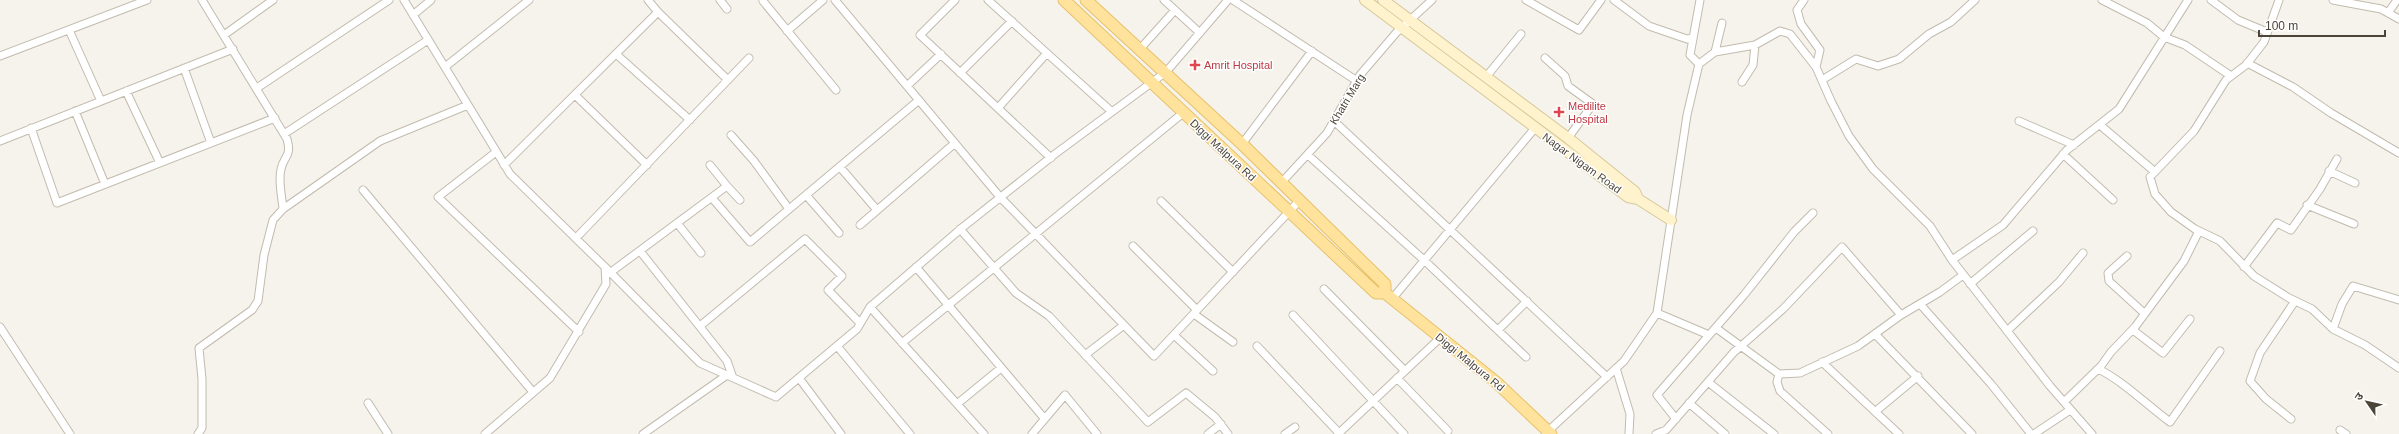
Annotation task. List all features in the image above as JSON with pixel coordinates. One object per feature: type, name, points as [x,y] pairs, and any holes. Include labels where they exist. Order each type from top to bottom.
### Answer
[{"type":"main road","name":"Diggi Malpura Rd","points":[[1064,0],[1376,293],[1389,296],[1496,382],[1548,433]]},
{"type":"main road","name":"Diggi Malpura Rd","points":[[1086,0],[1166,72],[1282,182],[1385,284],[1389,296]]},
{"type":"street","points":[[0,56],[69,30],[135,2],[147,0]]},
{"type":"street","points":[[202,0],[284,134],[289,147],[288,157],[281,168],[283,209]]},
{"type":"street","points":[[224,35],[273,0]]},
{"type":"street","points":[[257,88],[389,0]]},
{"type":"street","points":[[404,0],[510,174],[700,363],[776,397],[857,329],[870,307],[960,229],[1111,111],[1166,72],[1228,0]]},
{"type":"street","points":[[413,15],[431,0]]},
{"type":"street","points":[[445,67],[529,0]]},
{"type":"street","points":[[648,0],[658,12],[728,80]]},
{"type":"street","points":[[720,0],[727,9]]},
{"type":"street","points":[[787,31],[823,0]]},
{"type":"street","points":[[835,0],[1000,198],[1154,356],[1300,200]]},
{"type":"street","points":[[955,0],[920,35],[1050,158]]},
{"type":"street","points":[[988,0],[1111,111]]},
{"type":"street","points":[[1164,0],[1200,32]]},
{"type":"street","points":[[1233,0],[1357,81]]},
{"type":"street","name":"Nagar Nigam Road","points":[[1365,0],[1628,197],[1638,200]]},
{"type":"street","name":"Nagar Nigam Road","points":[[1383,0],[1568,138],[1635,192],[1638,200]]},
{"type":"street","name":"Khatri Marg","points":[[1282,182],[1308,155],[1334,121],[1357,81],[1396,32],[1432,0]]},
{"type":"street","points":[[1526,0],[1579,30],[1601,0]]},
{"type":"street","points":[[1614,0],[1649,26],[1687,39],[1694,38]]},
{"type":"street","points":[[1699,64],[1690,55],[1700,0]]},
{"type":"street","points":[[1804,0],[1797,10],[1802,24],[1820,50],[1816,67]]},
{"type":"street","points":[[1822,80],[1856,59],[1878,66],[1899,59],[1929,34],[1951,22],[1975,0]]},
{"type":"street","points":[[2102,0],[2111,2],[2147,23],[2164,37],[2185,45],[2231,76]]},
{"type":"street","points":[[1952,260],[1962,255],[2008,220],[2063,154],[2119,110],[2188,0]]},
{"type":"street","points":[[2211,0],[2238,20],[2267,32]]},
{"type":"street","points":[[2279,0],[2264,42],[2247,63],[2226,80],[2194,131],[2150,178],[2155,194],[2171,212],[2200,232],[2220,241],[2254,276],[2294,301],[2312,309],[2333,329],[2366,345],[2399,368]]},
{"type":"street","points":[[2333,0],[2381,10],[2399,19]]},
{"type":"street","points":[[2388,14],[2397,0]]},
{"type":"street","points":[[763,2],[836,90]]},
{"type":"street","points":[[1140,49],[1175,10]]},
{"type":"street","points":[[504,165],[658,12]]},
{"type":"street","points":[[960,73],[1012,21]]},
{"type":"street","points":[[1715,52],[1722,23]]},
{"type":"street","points":[[69,30],[101,101]]},
{"type":"street","points":[[1548,433],[1633,352],[1657,313],[1687,115],[1699,64],[1715,52],[1755,44],[1780,31],[1790,34],[1816,67],[1849,136],[1873,169],[1930,226],[1963,275],[2007,332],[2089,432]]},
{"type":"street","points":[[1486,77],[1521,34]]},
{"type":"street","points":[[284,134],[428,40]]},
{"type":"street","points":[[1742,82],[1753,65],[1755,44]]},
{"type":"street","points":[[0,141],[233,49]]},
{"type":"street","points":[[1242,144],[1312,52]]},
{"type":"street","points":[[998,108],[1046,53]]},
{"type":"street","points":[[616,54],[690,120]]},
{"type":"street","points":[[907,86],[941,54]]},
{"type":"street","points":[[576,238],[749,58]]},
{"type":"street","points":[[1545,58],[1566,76],[1568,86],[1593,104],[1568,138]]},
{"type":"street","points":[[2247,63],[2275,80],[2293,87],[2332,113],[2399,153]]},
{"type":"street","points":[[184,68],[211,143]]},
{"type":"street","points":[[126,91],[160,163]]},
{"type":"street","points":[[575,95],[647,165]]},
{"type":"street","points":[[712,198],[750,242],[919,100]]},
{"type":"street","points":[[198,434],[202,428],[202,379],[199,348],[252,310],[258,301],[264,255],[273,220],[283,209],[380,141],[468,106]]},
{"type":"street","points":[[75,111],[105,184]]},
{"type":"street","points":[[902,343],[1184,113]]},
{"type":"street","points":[[31,128],[57,203],[275,118]]},
{"type":"street","points":[[1334,121],[1607,376]]},
{"type":"street","points":[[2019,121],[2074,145]]},
{"type":"street","points":[[2100,125],[2155,172]]},
{"type":"street","points":[[1389,296],[1425,261],[1535,128]]},
{"type":"street","points":[[731,135],[754,161],[789,210]]},
{"type":"street","points":[[860,225],[955,143]]},
{"type":"street","points":[[496,152],[438,197],[579,332]]},
{"type":"street","points":[[2063,154],[2113,200]]},
{"type":"street","points":[[1308,155],[1425,261],[1526,357]]},
{"type":"street","points":[[2244,267],[2277,223],[2291,230],[2337,159]]},
{"type":"street","points":[[710,165],[740,200]]},
{"type":"street","points":[[840,167],[877,210]]},
{"type":"street","points":[[2329,171],[2355,183]]},
{"type":"street","points":[[608,270],[640,251],[727,186]]},
{"type":"street","points":[[363,190],[533,392]]},
{"type":"street","points":[[806,195],[839,233]]},
{"type":"street","points":[[1638,200],[1671,220]]},
{"type":"street","points":[[1161,201],[1233,272]]},
{"type":"street","points":[[2308,205],[2354,224]]},
{"type":"street","points":[[1676,419],[1657,395],[1716,328],[1794,232],[1813,213]]},
{"type":"street","points":[[677,223],[701,253]]},
{"type":"street","points":[[960,229],[1016,293],[1049,316],[1148,422],[1186,393],[1215,417],[1228,434]]},
{"type":"street","points":[[1970,284],[2033,231]]},
{"type":"street","points":[[2064,402],[2098,369],[2111,352],[2133,330],[2144,313],[2184,261],[2200,232]]},
{"type":"street","points":[[700,326],[805,239],[842,276],[828,290],[860,323]]},
{"type":"street","points":[[1133,246],[1196,312],[1233,342]]},
{"type":"street","points":[[1656,434],[1666,430],[1740,347],[1783,308],[1842,247],[1901,315]]},
{"type":"street","points":[[640,251],[728,361],[730,376]]},
{"type":"street","points":[[2007,332],[2059,282],[2083,253]]},
{"type":"street","points":[[2126,256],[2108,273],[2109,281],[2144,313]]},
{"type":"street","points":[[916,268],[1044,418]]},
{"type":"street","points":[[485,434],[550,378],[579,332],[606,284],[608,270]]},
{"type":"street","points":[[1716,328],[1779,374],[1800,372],[1858,346],[1901,315],[1963,275]]},
{"type":"street","points":[[2333,329],[2342,304],[2353,286],[2399,300]]},
{"type":"street","points":[[1324,289],[1405,371]]},
{"type":"street","points":[[1498,330],[1527,301]]},
{"type":"street","points":[[2291,419],[2266,399],[2250,381],[2260,353],[2294,301]]},
{"type":"street","points":[[1920,304],[1991,384],[2031,434]]},
{"type":"street","points":[[870,307],[984,434]]},
{"type":"street","points":[[1657,313],[1709,336]]},
{"type":"street","points":[[1293,315],[1404,434]]},
{"type":"street","points":[[2133,330],[2163,353],[2190,320]]},
{"type":"street","points":[[1085,355],[1124,325]]},
{"type":"street","points":[[0,327],[70,434]]},
{"type":"street","points":[[1875,334],[1918,376],[1972,434]]},
{"type":"street","points":[[1174,335],[1213,371]]},
{"type":"street","points":[[1257,346],[1339,433],[1440,338]]},
{"type":"street","points":[[837,346],[910,434]]},
{"type":"street","points":[[2098,369],[2113,376],[2126,389],[2170,422],[2220,351]]},
{"type":"street","points":[[1822,362],[1899,434]]},
{"type":"street","points":[[958,404],[1001,368]]},
{"type":"street","points":[[1616,368],[1630,414],[1629,434]]},
{"type":"street","points":[[1779,374],[1777,382],[1780,391],[1828,434]]},
{"type":"street","points":[[643,434],[730,376]]},
{"type":"street","points":[[1876,412],[1918,376]]},
{"type":"street","points":[[799,378],[841,434]]},
{"type":"street","points":[[1397,378],[1448,431]]},
{"type":"street","points":[[1708,382],[1774,434]]},
{"type":"street","points":[[1032,434],[1044,418],[1065,396],[1097,434]]},
{"type":"street","points":[[368,403],[388,434]]},
{"type":"street","points":[[1689,403],[1725,434]]},
{"type":"street","points":[[2034,434],[2070,410]]},
{"type":"street","points":[[1208,434],[1221,424]]},
{"type":"street","points":[[1285,434],[1295,427]]},
{"type":"place","name":"Amrit Hospital","points":[[1195,65]]},
{"type":"place","name":"Medilite Hospital","points":[[1559,112]]}]
